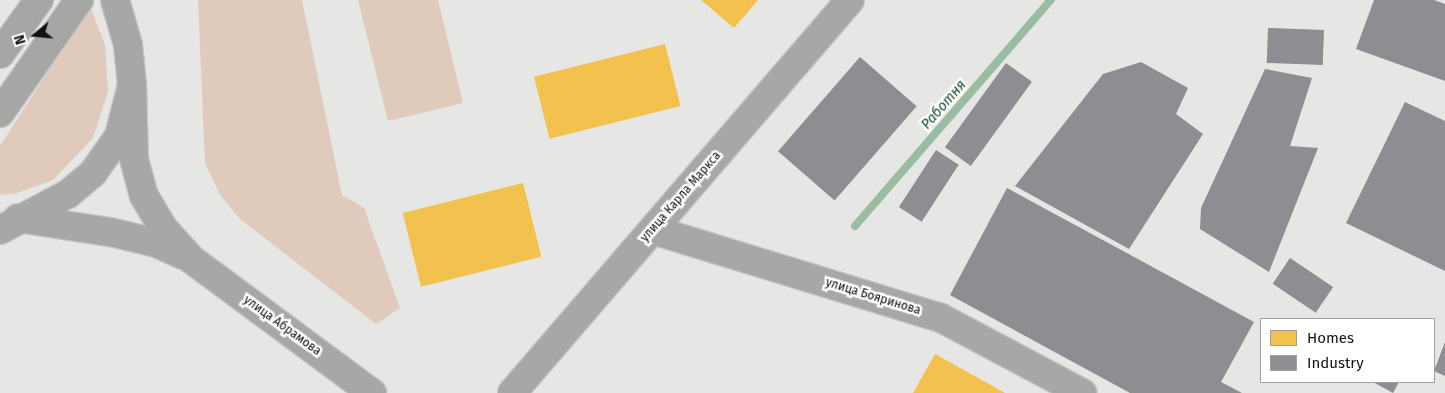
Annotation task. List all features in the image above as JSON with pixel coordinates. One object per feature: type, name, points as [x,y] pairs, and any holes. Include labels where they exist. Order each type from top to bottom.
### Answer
[{"type":"main road","points":[[0,54],[39,0]]},
{"type":"main road","points":[[0,113],[79,0]]},
{"type":"street","points":[[115,0],[128,45]]},
{"type":"street","points":[[129,0],[128,45],[132,85],[134,159],[144,196],[163,228],[191,259]]},
{"type":"street","name":"улица Карла Маркса","points":[[512,393],[850,0]]},
{"type":"street","points":[[0,230],[13,218],[68,194],[93,174],[119,136],[132,85]]},
{"type":"street","points":[[13,218],[110,232],[156,243],[191,259]]},
{"type":"street","name":"улица Бояринова","points":[[653,230],[941,318],[1082,393]]},
{"type":"street","name":"улица Абрамова","points":[[191,259],[372,393]]},
{"type":"shaded area","points":[[198,0],[302,0],[342,195],[364,208],[400,308],[376,324],[240,219],[220,195],[205,163]]},
{"type":"shaded area","points":[[358,0],[438,0],[463,103],[388,121]]},
{"type":"shaded area","points":[[90,6],[105,45],[108,91],[93,138],[53,180],[17,193],[0,195],[0,146]]},
{"type":"building: Homes","points":[[701,0],[758,0],[734,28]]},
{"type":"building: Homes","points":[[665,44],[680,106],[549,139],[534,77]]},
{"type":"building: Homes","points":[[523,183],[541,257],[421,287],[403,213]]},
{"type":"building: Homes","points":[[935,354],[1005,393],[913,393]]},
{"type":"building: Industry","points":[[1374,0],[1434,0],[1445,4],[1445,81],[1356,49]]},
{"type":"building: Industry","points":[[1268,28],[1324,30],[1323,65],[1267,63]]},
{"type":"building: Industry","points":[[860,57],[917,106],[835,201],[778,151]]},
{"type":"building: Industry","points":[[1141,62],[1188,88],[1176,114],[1203,134],[1129,249],[1015,186],[1103,74]]},
{"type":"building: Industry","points":[[1006,63],[1032,82],[971,166],[945,147]]},
{"type":"building: Industry","points":[[1265,69],[1312,78],[1290,146],[1318,148],[1269,272],[1200,229],[1201,208]]},
{"type":"building: Industry","points":[[1405,102],[1445,121],[1445,271],[1346,223]]},
{"type":"building: Industry","points":[[936,150],[959,165],[922,222],[899,207]]},
{"type":"building: Industry","points":[[1007,188],[1254,322],[1221,382],[1242,393],[1130,393],[950,295]]},
{"type":"building: Industry","points":[[1290,258],[1333,287],[1316,313],[1273,284]]},
{"type":"building: Industry","points":[[1445,342],[1445,376],[1435,371]]},
{"type":"building: Industry","points":[[1375,383],[1398,383],[1393,393]]},
{"type":"waterway","name":"Работня","points":[[855,226],[1051,0]]}]
